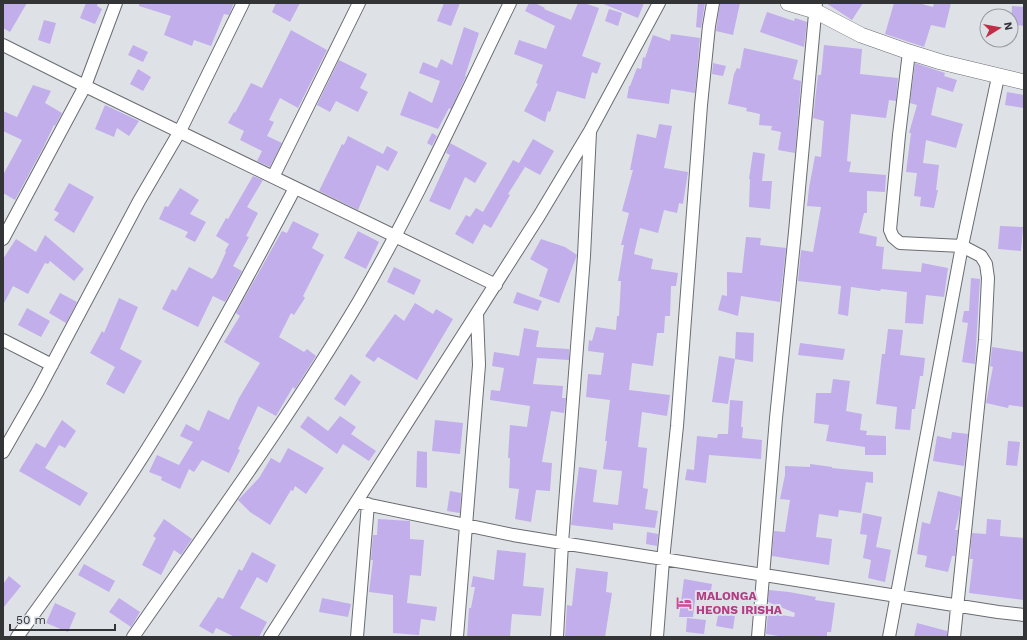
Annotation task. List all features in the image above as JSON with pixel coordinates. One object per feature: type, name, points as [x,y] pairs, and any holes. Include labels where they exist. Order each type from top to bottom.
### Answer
[{"type":"street","points":[[3,239],[85,86],[116,3]]},
{"type":"street","points":[[3,452],[52,366],[140,201],[180,131],[242,3]]},
{"type":"street","points":[[273,177],[359,3]]},
{"type":"street","points":[[133,637],[301,395],[360,299],[432,163],[510,3]]},
{"type":"street","points":[[270,637],[362,503],[430,385],[496,284],[590,131],[659,3]]},
{"type":"street","points":[[657,637],[663,560],[677,426],[701,105],[709,26],[713,3]]},
{"type":"street","points":[[788,3],[816,7],[861,34],[909,52],[998,77],[1024,82]]},
{"type":"street","points":[[758,637],[776,418],[816,7]]},
{"type":"street","points":[[3,45],[394,236],[496,284]]},
{"type":"street","points":[[909,52],[890,230],[893,237],[900,242],[962,246],[981,256],[986,264],[988,278],[985,340],[954,637]]},
{"type":"street","points":[[889,637],[962,246],[998,77]]},
{"type":"street","points":[[557,637],[562,543],[578,351],[590,131]]},
{"type":"street","points":[[17,637],[99,521],[156,435],[241,290],[295,188]]},
{"type":"street","points":[[457,637],[479,365],[477,314]]},
{"type":"street","points":[[3,340],[52,366]]},
{"type":"street","points":[[362,503],[562,543],[663,560],[1024,615]]},
{"type":"street","points":[[357,637],[362,503]]},
{"type":"building","points":[[3,3],[27,3],[10,32],[3,28]]},
{"type":"building","points":[[86,3],[98,3],[97,6],[102,9],[95,24],[80,18]]},
{"type":"building","points":[[139,3],[234,3],[229,15],[224,14],[211,46],[194,40],[192,46],[164,35],[171,16],[139,6]]},
{"type":"building","points":[[276,3],[300,3],[290,22],[272,12]]},
{"type":"building","points":[[444,3],[460,3],[451,26],[437,21]]},
{"type":"building","points":[[529,3],[535,3],[545,8],[544,9],[571,20],[578,3],[584,3],[599,8],[582,56],[601,63],[597,74],[592,72],[585,99],[557,91],[545,122],[524,111],[538,84],[536,83],[543,65],[514,54],[519,40],[546,49],[555,26],[525,11]]},
{"type":"building","points":[[601,3],[644,3],[638,18]]},
{"type":"building","points":[[698,3],[705,3],[701,28],[696,27]]},
{"type":"building","points":[[720,3],[740,3],[733,35],[716,31]]},
{"type":"building","points":[[826,3],[863,3],[852,20]]},
{"type":"building","points":[[894,3],[918,3],[933,7],[934,3],[951,3],[945,28],[931,25],[924,47],[885,34]]},
{"type":"building","points":[[1012,6],[1024,7],[1024,26],[1019,25],[1019,8],[1012,8]]},
{"type":"building","points":[[609,9],[622,13],[618,26],[605,21]]},
{"type":"building","points":[[767,12],[794,21],[795,18],[807,22],[804,47],[760,32]]},
{"type":"building","points":[[44,20],[56,23],[50,44],[38,40]]},
{"type":"building","points":[[464,27],[479,33],[466,76],[451,109],[449,108],[438,129],[400,115],[409,91],[432,103],[440,81],[419,73],[423,62],[437,68],[441,59],[452,65]]},
{"type":"building","points":[[291,30],[327,50],[298,108],[280,98],[269,120],[274,122],[267,136],[282,143],[270,167],[257,161],[262,151],[240,140],[244,131],[228,123],[251,83],[262,88]]},
{"type":"building","points":[[671,34],[700,38],[695,93],[671,89],[669,104],[627,98],[629,86],[637,68],[641,69],[643,57],[645,58],[653,35],[670,41]]},
{"type":"building","points":[[133,45],[148,52],[143,62],[128,55]]},
{"type":"building","points":[[824,45],[862,49],[860,74],[898,78],[896,101],[889,100],[886,118],[851,114],[847,161],[851,162],[849,172],[886,175],[885,192],[867,191],[867,213],[864,213],[859,233],[877,237],[876,246],[884,247],[882,269],[921,272],[922,263],[948,268],[944,297],[926,295],[923,324],[905,323],[907,292],[881,289],[880,291],[851,287],[848,316],[838,314],[841,286],[798,281],[801,250],[813,252],[821,207],[807,206],[815,156],[821,157],[824,121],[813,118],[818,75],[821,75]]},
{"type":"building","points":[[744,48],[798,60],[793,79],[801,81],[795,153],[778,150],[781,132],[771,130],[772,126],[759,125],[760,114],[746,111],[747,108],[728,104],[734,74],[737,68],[740,69]]},
{"type":"building","points":[[339,60],[367,74],[360,88],[368,92],[358,112],[336,101],[330,112],[317,105]]},
{"type":"building","points":[[713,63],[726,66],[723,76],[712,74]]},
{"type":"building","points":[[915,63],[945,73],[944,76],[957,80],[953,92],[937,87],[931,115],[963,124],[956,148],[926,140],[923,163],[939,165],[936,190],[938,190],[934,208],[920,206],[921,197],[914,196],[917,173],[906,172],[911,133],[909,133],[917,105],[910,103]]},
{"type":"building","points":[[138,69],[151,77],[143,91],[130,84]]},
{"type":"building","points":[[33,85],[51,91],[45,103],[62,113],[55,126],[54,125],[15,200],[3,193],[3,175],[22,140],[3,131],[3,111],[17,117]]},
{"type":"building","points":[[1007,92],[1024,95],[1024,108],[1005,105]]},
{"type":"building","points":[[105,105],[139,121],[129,136],[117,128],[114,137],[95,129]]},
{"type":"building","points":[[659,124],[672,126],[664,168],[688,172],[683,204],[679,203],[677,213],[664,210],[658,233],[640,228],[634,254],[653,259],[651,269],[678,273],[676,286],[671,286],[670,316],[665,316],[664,333],[657,333],[653,366],[632,363],[629,390],[670,395],[667,416],[642,412],[638,447],[647,448],[643,488],[648,489],[645,509],[658,511],[655,528],[613,523],[613,530],[571,525],[579,467],[597,470],[593,502],[618,505],[622,471],[603,469],[610,400],[586,397],[588,374],[601,375],[604,353],[588,351],[589,340],[592,341],[596,327],[616,330],[617,316],[619,316],[621,281],[618,281],[624,245],[621,245],[629,213],[622,211],[633,170],[630,170],[637,134],[656,138]]},
{"type":"building","points":[[432,133],[437,136],[432,146],[427,143]]},
{"type":"building","points":[[348,136],[383,154],[387,146],[398,152],[388,171],[377,165],[358,210],[319,191],[342,144],[344,145]]},
{"type":"building","points":[[533,139],[554,151],[540,175],[520,164],[525,167],[508,194],[510,195],[491,228],[484,224],[473,244],[455,234],[466,215],[470,217],[476,208],[483,212],[513,160],[519,163]]},
{"type":"building","points":[[450,143],[487,163],[475,183],[465,177],[450,210],[429,201],[450,155],[446,153]]},
{"type":"building","points":[[753,152],[765,154],[762,181],[772,181],[770,209],[749,207],[749,179]]},
{"type":"building","points":[[253,176],[263,180],[247,207],[258,213],[246,236],[249,237],[233,266],[242,271],[225,302],[213,296],[198,327],[162,309],[172,289],[176,291],[189,267],[212,279],[216,274],[229,244],[216,236],[226,218],[228,219]]},
{"type":"building","points":[[69,183],[94,197],[74,233],[54,220],[59,213],[54,210]]},
{"type":"building","points":[[180,188],[199,200],[190,214],[206,222],[195,242],[185,237],[188,232],[159,219],[165,206],[168,207]]},
{"type":"building","points":[[293,221],[319,234],[312,248],[324,255],[303,296],[305,298],[294,315],[291,313],[279,337],[304,352],[307,349],[316,356],[295,389],[293,387],[276,416],[258,406],[238,449],[240,450],[229,473],[202,460],[194,472],[189,469],[180,489],[161,480],[162,477],[149,472],[157,455],[179,465],[193,442],[180,436],[186,424],[199,431],[208,410],[229,420],[239,398],[260,363],[224,342],[240,316],[236,313],[282,231],[287,233]]},
{"type":"building","points":[[1000,226],[1023,227],[1021,251],[998,249]]},
{"type":"building","points":[[358,231],[379,242],[366,269],[344,258]]},
{"type":"building","points":[[45,235],[84,269],[74,281],[50,261],[48,264],[45,263],[28,294],[13,286],[3,305],[3,259],[16,239],[36,252]]},
{"type":"building","points":[[746,237],[761,238],[760,245],[786,248],[780,302],[741,296],[738,316],[718,310],[722,295],[727,296],[727,272],[742,273]]},
{"type":"building","points":[[541,239],[565,247],[577,255],[559,303],[539,296],[548,269],[530,259]]},
{"type":"building","points":[[394,267],[421,280],[414,295],[387,282]]},
{"type":"building","points":[[971,278],[980,279],[975,364],[962,362],[968,323],[962,322],[964,311],[969,311]]},
{"type":"building","points":[[517,292],[542,301],[538,311],[513,303]]},
{"type":"building","points":[[60,293],[77,302],[66,323],[49,313]]},
{"type":"building","points":[[119,298],[138,307],[120,349],[142,361],[124,394],[106,384],[115,367],[90,353],[102,331],[104,333]]},
{"type":"building","points":[[415,303],[433,314],[436,309],[453,319],[417,380],[378,357],[374,362],[365,356],[395,314],[404,321]]},
{"type":"building","points":[[27,308],[50,321],[41,337],[18,325]]},
{"type":"building","points":[[524,328],[539,331],[536,347],[569,349],[569,360],[537,358],[533,384],[563,386],[562,398],[566,398],[564,413],[551,411],[542,462],[552,463],[550,491],[536,490],[531,522],[515,519],[519,489],[509,488],[510,458],[508,458],[510,425],[527,427],[530,406],[490,400],[491,390],[500,391],[504,368],[492,366],[494,352],[519,356]]},
{"type":"building","points":[[888,329],[903,330],[900,355],[925,358],[923,376],[920,376],[915,409],[912,409],[910,430],[895,429],[897,407],[876,404],[882,354],[885,354]]},
{"type":"building","points":[[736,332],[754,333],[753,362],[735,359]]},
{"type":"building","points":[[800,343],[845,349],[843,360],[798,355]]},
{"type":"building","points":[[992,347],[1024,352],[1024,407],[1009,405],[1008,408],[986,403],[993,367],[990,366]]},
{"type":"building","points":[[719,356],[735,359],[728,404],[712,402]]},
{"type":"building","points":[[351,374],[361,382],[345,406],[334,399]]},
{"type":"building","points":[[833,379],[850,381],[846,411],[862,414],[860,430],[867,431],[866,435],[886,436],[886,455],[865,455],[865,447],[826,441],[829,425],[814,423],[816,393],[831,393]]},
{"type":"building","points":[[730,400],[743,401],[741,427],[743,427],[742,438],[762,440],[761,459],[709,455],[706,483],[685,480],[687,469],[694,470],[697,436],[717,438],[718,434],[728,434]]},
{"type":"building","points":[[308,416],[328,431],[340,416],[356,427],[351,434],[376,451],[369,461],[343,444],[337,454],[300,427]]},
{"type":"building","points":[[62,420],[76,431],[65,448],[59,445],[45,468],[88,493],[80,506],[19,471],[36,443],[45,448]]},
{"type":"building","points":[[435,420],[463,423],[460,454],[432,451]]},
{"type":"building","points":[[952,432],[968,434],[964,466],[933,461],[937,436],[951,439]]},
{"type":"building","points":[[1008,441],[1020,442],[1017,466],[1006,465]]},
{"type":"building","points":[[288,448],[324,468],[306,494],[295,486],[293,491],[291,490],[270,525],[250,512],[238,500],[259,478],[271,458],[280,463]]},
{"type":"building","points":[[417,451],[427,452],[427,488],[416,487]]},
{"type":"building","points":[[810,464],[873,472],[873,483],[866,482],[861,513],[839,510],[838,517],[819,514],[816,537],[832,539],[829,565],[772,556],[774,531],[785,532],[790,500],[780,499],[785,475],[785,466],[810,467]]},
{"type":"building","points":[[450,491],[461,493],[460,513],[447,511]]},
{"type":"building","points":[[938,491],[961,497],[960,510],[955,530],[958,530],[955,556],[952,556],[948,572],[925,567],[927,556],[917,554],[922,522],[930,524]]},
{"type":"building","points":[[863,513],[882,517],[876,547],[891,550],[885,582],[868,578],[871,560],[863,558],[867,535],[860,534]]},
{"type":"building","points":[[164,519],[192,539],[181,555],[174,550],[161,575],[142,565],[156,538],[153,536]]},
{"type":"building","points":[[378,519],[410,521],[410,539],[424,540],[421,576],[410,575],[407,603],[437,607],[435,621],[421,619],[419,635],[393,633],[393,595],[369,592],[373,560],[371,560],[373,535],[377,535]]},
{"type":"building","points":[[987,519],[1001,520],[1000,536],[1024,538],[1024,600],[969,593],[973,559],[970,559],[972,533],[986,534]]},
{"type":"building","points":[[647,532],[658,534],[657,546],[646,544]]},
{"type":"building","points":[[497,550],[526,553],[523,586],[544,588],[541,616],[512,614],[510,637],[467,637],[469,608],[471,608],[475,587],[471,587],[473,576],[494,580]]},
{"type":"building","points":[[252,552],[276,565],[267,583],[257,577],[240,608],[267,622],[259,637],[235,637],[216,628],[213,634],[199,626],[218,597],[223,599],[239,569],[242,571]]},
{"type":"building","points":[[84,564],[115,581],[109,592],[78,575]]},
{"type":"building","points":[[576,568],[608,572],[606,592],[612,593],[605,637],[565,637],[567,605],[572,606]]},
{"type":"building","points":[[9,576],[21,586],[3,608],[3,584]]},
{"type":"building","points":[[684,579],[712,584],[710,596],[696,593],[693,617],[679,617]]},
{"type":"building","points":[[769,590],[816,597],[815,600],[835,603],[831,632],[827,632],[827,637],[785,637],[766,634],[768,613],[794,617],[795,613],[768,602]]},
{"type":"building","points":[[119,598],[140,612],[131,627],[109,612]]},
{"type":"building","points":[[322,598],[351,604],[348,617],[319,612]]},
{"type":"building","points":[[55,603],[76,613],[68,632],[46,623]]},
{"type":"building","points":[[720,605],[736,608],[733,629],[716,626]]},
{"type":"building","points":[[687,618],[706,620],[704,634],[686,632]]},
{"type":"building","points":[[917,623],[947,631],[947,637],[914,637]]},
{"type":"place","name":"MALONGA HEONS IRISHA","points":[[684,603]]}]
